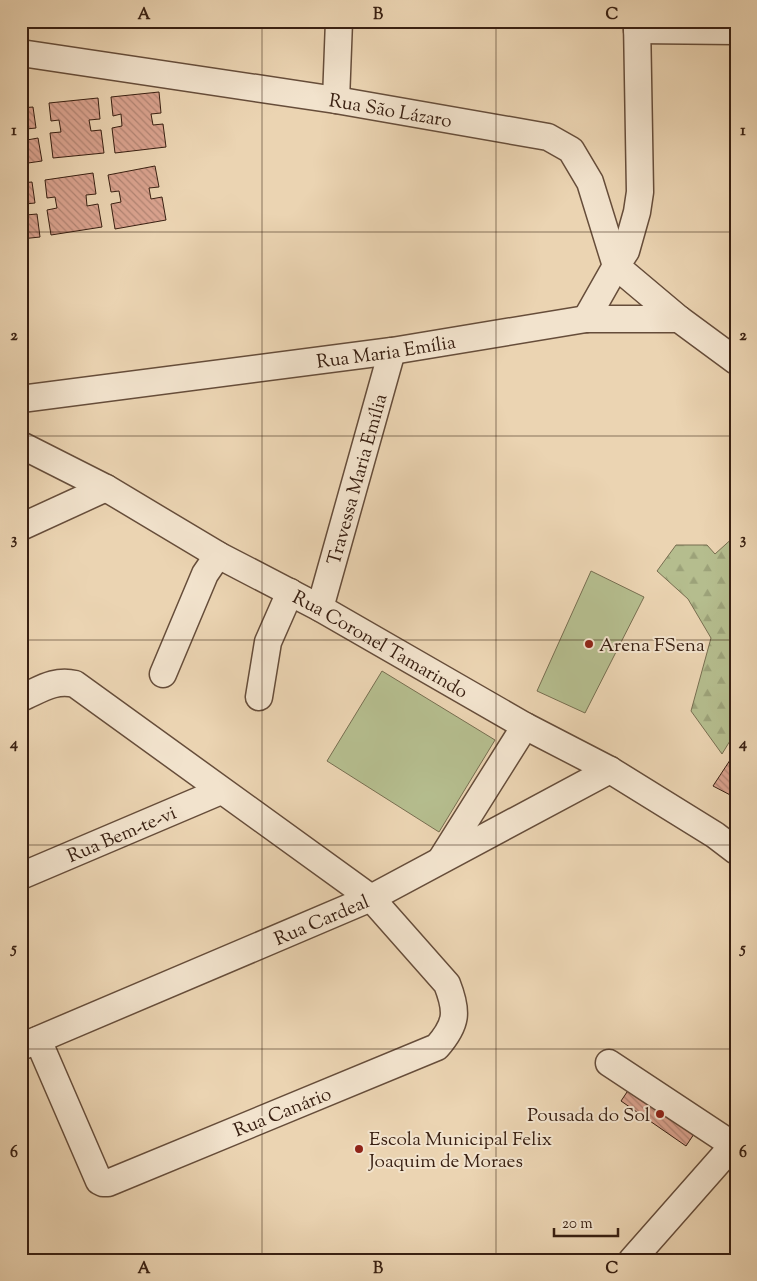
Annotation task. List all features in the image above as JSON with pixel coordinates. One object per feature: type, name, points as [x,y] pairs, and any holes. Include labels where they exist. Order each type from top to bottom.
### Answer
[{"type":"street","points":[[336,100],[339,21]]},
{"type":"street","points":[[586,319],[626,251],[637,212],[640,192],[637,26],[736,31]]},
{"type":"street","name":"Rua São Lázaro","points":[[21,53],[336,100],[548,137],[571,150],[590,182],[616,266]]},
{"type":"street","points":[[616,266],[679,319],[736,361]]},
{"type":"street","name":"Rua Maria Emília","points":[[21,399],[392,351],[586,319],[679,319]]},
{"type":"street","name":"Travessa Maria Emília","points":[[320,608],[392,351]]},
{"type":"street","name":"Rua Coronel Tamarindo","points":[[21,445],[106,488],[218,555],[320,608],[526,726],[610,770],[715,834],[736,851]]},
{"type":"street","points":[[21,526],[106,488]]},
{"type":"street","points":[[164,674],[205,574],[218,555]]},
{"type":"street","points":[[259,696],[268,642],[290,592]]},
{"type":"street","points":[[21,698],[56,682],[74,684],[371,898]]},
{"type":"street","points":[[441,860],[526,726]]},
{"type":"street","name":"Rua Cardeal","points":[[30,1044],[371,898],[610,770]]},
{"type":"street","name":"Rua Bem-te-vi","points":[[21,876],[221,791]]},
{"type":"street","name":"Rua Canário","points":[[30,1044],[99,1181],[103,1183],[108,1183],[436,1047],[447,1035],[455,1017],[454,1001],[447,984],[371,898]]},
{"type":"street","points":[[609,1063],[734,1143],[632,1260]]},
{"type":"green space","points":[[736,535],[736,731],[722,754],[691,711],[711,638],[688,599],[657,571],[676,545],[707,545],[715,554]]},
{"type":"green space","name":"Arena FSena","points":[[591,571],[644,597],[585,713],[537,691]]},
{"type":"green space","points":[[382,671],[495,740],[439,832],[327,761]]},
{"type":"building","points":[[159,92],[161,113],[151,114],[153,125],[163,124],[166,147],[115,153],[112,128],[122,126],[121,114],[113,116],[111,97]]},
{"type":"building","points":[[98,98],[100,119],[89,120],[91,131],[101,130],[104,153],[53,158],[50,133],[61,132],[59,120],[51,121],[49,103]]},
{"type":"building","points":[[33,107],[36,128],[26,129],[27,140],[38,138],[42,161],[21,164],[21,108]]},
{"type":"building","points":[[155,166],[159,187],[149,188],[151,199],[162,197],[166,220],[115,229],[111,204],[121,202],[119,191],[111,192],[108,175]]},
{"type":"building","points":[[93,173],[96,194],[86,195],[87,206],[98,204],[102,227],[51,235],[47,210],[57,208],[55,197],[47,198],[45,180]]},
{"type":"building","points":[[32,182],[35,203],[25,204],[26,215],[37,214],[40,237],[21,239],[21,183]]},
{"type":"building","points":[[736,751],[736,798],[713,786]]},
{"type":"building","name":"Pousada do Sol","points":[[633,1083],[698,1128],[686,1146],[621,1101]]},
{"type":"place","name":"Arena FSena","points":[[589,644]]},
{"type":"place","name":"Pousada do Sol","points":[[660,1114]]},
{"type":"place","name":"Escola Municipal Felix Joaquim de Moraes","points":[[359,1149]]}]
